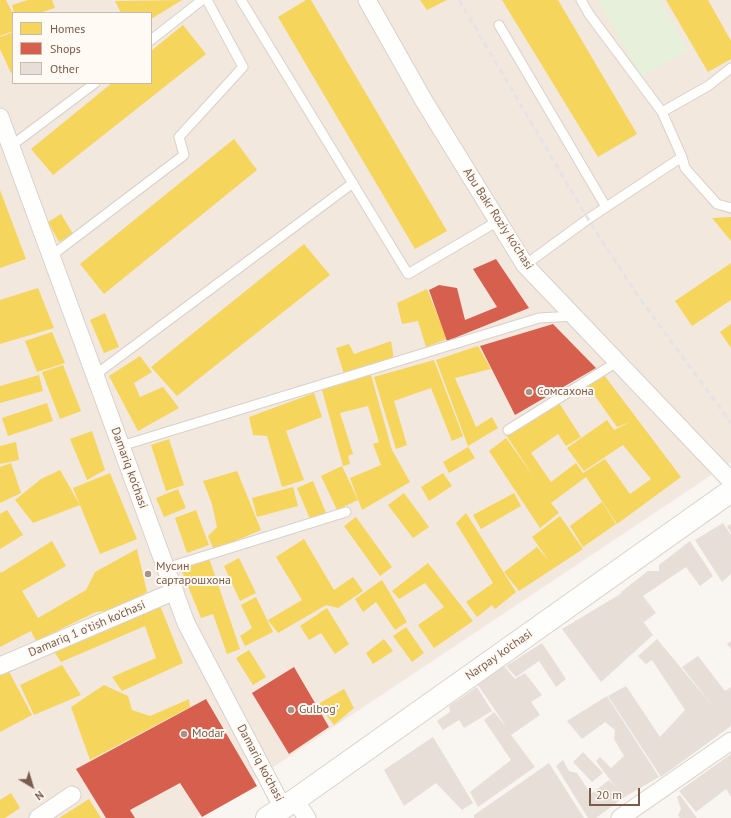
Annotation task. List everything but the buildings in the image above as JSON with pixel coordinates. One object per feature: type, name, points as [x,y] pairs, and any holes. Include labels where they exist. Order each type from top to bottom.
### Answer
[{"type":"main road","name":"Narpay ko'chasi","points":[[282,809],[731,490]]},
{"type":"street","name":"Abu Bakr Roziy ko'chasi","points":[[367,0],[424,101],[525,265],[731,481]]},
{"type":"street","name":"Damariq ko'chasi","points":[[0,117],[186,623],[282,809],[307,818]]},
{"type":"street","name":"Damariq 1 o'tish ko'chasi","points":[[0,666],[175,591]]},
{"type":"street","points":[[620,818],[731,741]]},
{"type":"street","points":[[38,818],[72,795]]},
{"type":"lane","points":[[152,39],[202,0]]},
{"type":"lane","points":[[51,256],[184,155],[179,137],[243,67],[207,0]]},
{"type":"lane","points":[[241,0],[408,274],[498,221]]},
{"type":"lane","points":[[581,0],[589,14],[662,112],[682,157],[685,168],[717,204],[731,208]]},
{"type":"lane","points":[[499,26],[606,208]]},
{"type":"lane","points":[[662,112],[708,86],[731,68]]},
{"type":"lane","points":[[11,146],[94,84]]},
{"type":"lane","points":[[525,265],[682,157]]},
{"type":"lane","points":[[95,375],[353,183]]},
{"type":"lane","points":[[121,446],[539,318],[574,316]]},
{"type":"lane","points":[[508,430],[617,362]]},
{"type":"lane","points":[[166,568],[346,512]]},
{"type":"shaded area","points":[[0,0],[731,0],[731,462],[197,818],[0,818]]},
{"type":"green space","points":[[598,0],[660,0],[688,50],[641,77]]},
{"type":"railway","points":[[459,0],[588,219],[638,296],[731,423]]},
{"type":"place","name":"Сомсахона","points":[[529,392]]},
{"type":"place","name":"Мусин сартарошхона","points":[[148,574]]},
{"type":"place","name":"Gulbog'","points":[[291,710]]},
{"type":"place","name":"Modar","points":[[184,734]]}]
